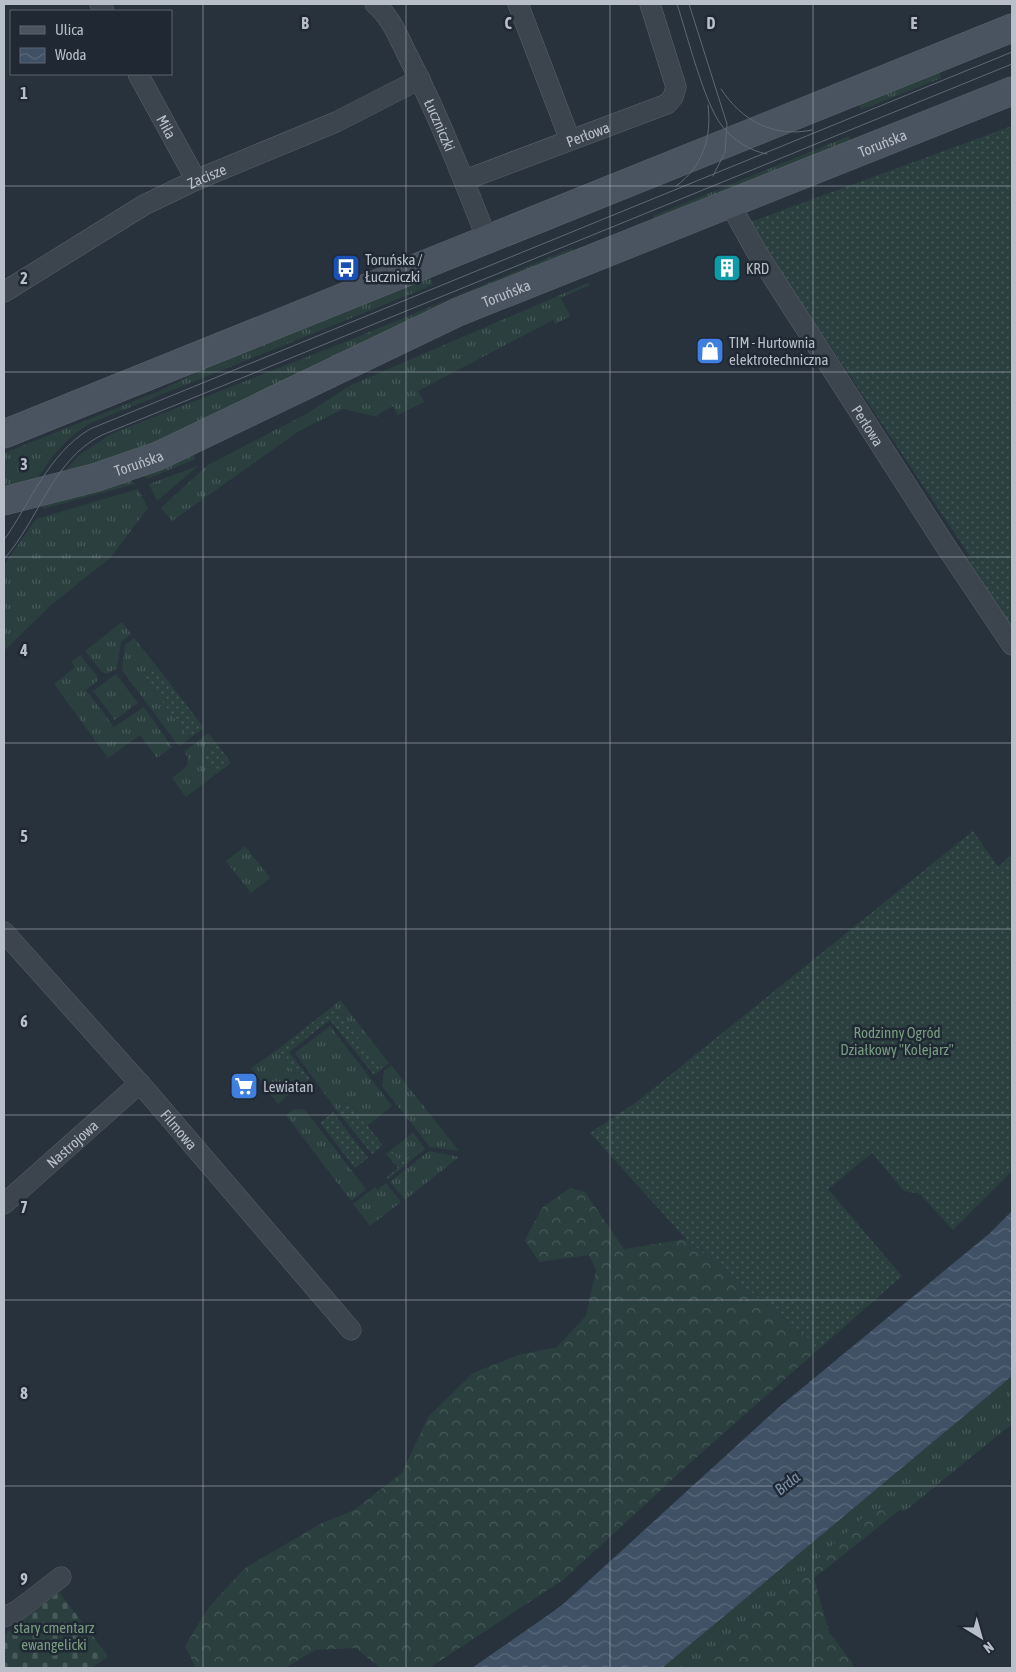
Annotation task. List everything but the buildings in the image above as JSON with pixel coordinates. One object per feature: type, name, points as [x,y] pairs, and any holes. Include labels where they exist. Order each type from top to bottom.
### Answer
[{"type":"main road","points":[[4,434],[1012,28]]},
{"type":"main road","name":"Toruńska","points":[[4,501],[97,477],[158,456],[458,312],[1012,91]]},
{"type":"street","points":[[518,4],[570,140]]},
{"type":"street","name":"Perłowa","points":[[465,180],[650,112],[666,104],[673,97],[676,87],[650,4]]},
{"type":"street","name":"Łuczniczki","points":[[383,7],[420,79],[465,180],[487,239]]},
{"type":"street","name":"Miła","points":[[139,75],[196,180]]},
{"type":"street","name":"Zacisze","points":[[4,292],[144,205],[196,180],[336,122],[420,79]]},
{"type":"street","name":"Perłowa","points":[[730,204],[761,259],[938,534],[1012,645]]},
{"type":"street","name":"Filmowa","points":[[4,932],[140,1083],[350,1330]]},
{"type":"street","name":"Nastrojowa","points":[[4,1204],[140,1083]]},
{"type":"street","points":[[4,1617],[17,1611],[60,1577]]},
{"type":"green space","points":[[938,69],[941,78],[861,110],[857,101]]},
{"type":"green space","points":[[1012,126],[1012,633],[964,561],[970,556],[748,223]]},
{"type":"green space","points":[[849,136],[852,146],[656,223],[653,216]]},
{"type":"green space","points":[[572,248],[575,256],[190,432],[61,476],[78,456],[111,434],[345,342]]},
{"type":"green space","points":[[429,274],[433,285],[91,423],[73,435],[59,449],[35,483],[4,490],[4,453],[157,392],[233,355]]},
{"type":"green space","points":[[588,283],[590,285],[561,298],[570,316],[555,324],[553,320],[418,391],[424,402],[398,415],[393,406],[377,415],[378,417],[343,409],[299,431],[172,521],[161,508],[208,465],[308,413],[349,386]]},
{"type":"green space","points":[[194,455],[195,459],[147,479],[144,476],[151,469]]},
{"type":"green space","points":[[198,466],[157,501],[149,484]]},
{"type":"green space","points":[[128,477],[135,484],[42,509],[46,502]]},
{"type":"green space","points":[[138,489],[148,508],[110,558],[50,606],[4,651],[4,565],[36,519]]},
{"type":"green space","points":[[122,622],[131,634],[121,642],[117,668],[107,674],[102,672],[85,651]]},
{"type":"green space","points":[[134,638],[158,668],[145,679],[190,738],[181,745],[177,744],[122,670],[125,645]]},
{"type":"green space","points":[[80,655],[98,677],[97,681],[86,690],[114,727],[144,707],[172,747],[157,758],[140,735],[108,758],[54,684],[75,667],[71,662]]},
{"type":"green space","points":[[158,668],[204,728],[190,738],[144,678]]},
{"type":"green space","points":[[116,674],[138,703],[115,720],[93,691]]},
{"type":"green space","points":[[208,733],[218,745],[202,757],[216,774],[186,797],[172,778],[187,766],[188,757],[184,752]]},
{"type":"green space","points":[[218,745],[231,763],[216,774],[202,757]]},
{"type":"green space","name":"Rodzinny Ogród Działkowy \"Kolejarz\"","points":[[973,831],[998,867],[1012,854],[1012,1171],[953,1230],[920,1194],[904,1191],[872,1153],[828,1189],[902,1276],[820,1348],[686,1239],[590,1133],[638,1101]]},
{"type":"green space","points":[[245,846],[270,878],[251,893],[226,861]]},
{"type":"green space","points":[[340,1000],[389,1063],[382,1069],[333,1006]]},
{"type":"green space","points":[[333,1006],[382,1069],[374,1075],[330,1020],[289,1052],[310,1079],[292,1093],[290,1091],[302,1082],[277,1050]]},
{"type":"green space","points":[[330,1026],[392,1106],[367,1126],[348,1102],[337,1111],[295,1053]]},
{"type":"green space","points":[[277,1050],[302,1082],[278,1104],[251,1068]]},
{"type":"green space","points":[[391,1065],[459,1151],[430,1147],[382,1086],[384,1071]]},
{"type":"green space","points":[[348,1102],[383,1145],[372,1154],[337,1111]]},
{"type":"green space","points":[[294,1109],[305,1110],[366,1189],[351,1201],[286,1115]]},
{"type":"green space","points":[[333,1112],[368,1158],[355,1168],[320,1123]]},
{"type":"green space","points":[[413,1133],[425,1149],[388,1179],[387,1177],[398,1168],[386,1154],[391,1150],[401,1163],[420,1148],[410,1135]]},
{"type":"green space","points":[[410,1135],[421,1148],[401,1163],[391,1150]]},
{"type":"green space","points":[[429,1151],[459,1157],[405,1200],[390,1182]]},
{"type":"green space","points":[[386,1183],[401,1202],[370,1226],[353,1204],[375,1187],[377,1190]]},
{"type":"green space","points":[[570,1188],[585,1192],[624,1249],[686,1239],[820,1348],[689,1464],[563,1580],[429,1668],[380,1668],[356,1648],[315,1650],[285,1668],[196,1668],[185,1646],[209,1607],[245,1568],[320,1524],[354,1510],[402,1473],[428,1417],[473,1373],[518,1355],[557,1347],[586,1316],[596,1270],[589,1255],[539,1262],[525,1240],[542,1208]]},
{"type":"green space","points":[[1012,1376],[1012,1424],[905,1511],[900,1510],[896,1504],[867,1514],[786,1588],[691,1668],[662,1668]]},
{"type":"green space","points":[[896,1504],[900,1510],[814,1578],[829,1632],[853,1664],[852,1668],[691,1668],[786,1588],[867,1514]]},
{"type":"green space","name":"stary cmentarz ewangelicki","points":[[59,1592],[108,1656],[92,1668],[5,1668],[4,1635]]},
{"type":"water","name":"Brda","points":[[1012,1211],[1012,1376],[662,1668],[472,1668],[561,1606],[778,1408],[990,1233]]},
{"type":"tram line","points":[[677,4],[696,68],[715,115],[726,131],[737,140],[748,148],[767,154]]},
{"type":"tram line","points":[[689,4],[727,124],[725,152],[713,176]]},
{"type":"tram line","points":[[4,540],[51,465],[75,439],[90,429],[1012,52]]},
{"type":"tram line","points":[[4,559],[27,527],[58,475],[85,446],[102,435],[1012,64]]},
{"type":"tram line","points":[[721,89],[739,110],[760,124],[772,129],[785,131],[812,130]]},
{"type":"tram line","points":[[676,186],[693,170],[704,150],[707,140],[708,105]]},
{"type":"place","name":"Toruńska / Łuczniczki","points":[[346,268]]},
{"type":"place","name":"KRD","points":[[727,268]]},
{"type":"place","name":"TIM - Hurtownia elektrotechniczna","points":[[710,351]]},
{"type":"place","name":"Lewiatan","points":[[244,1086]]}]
